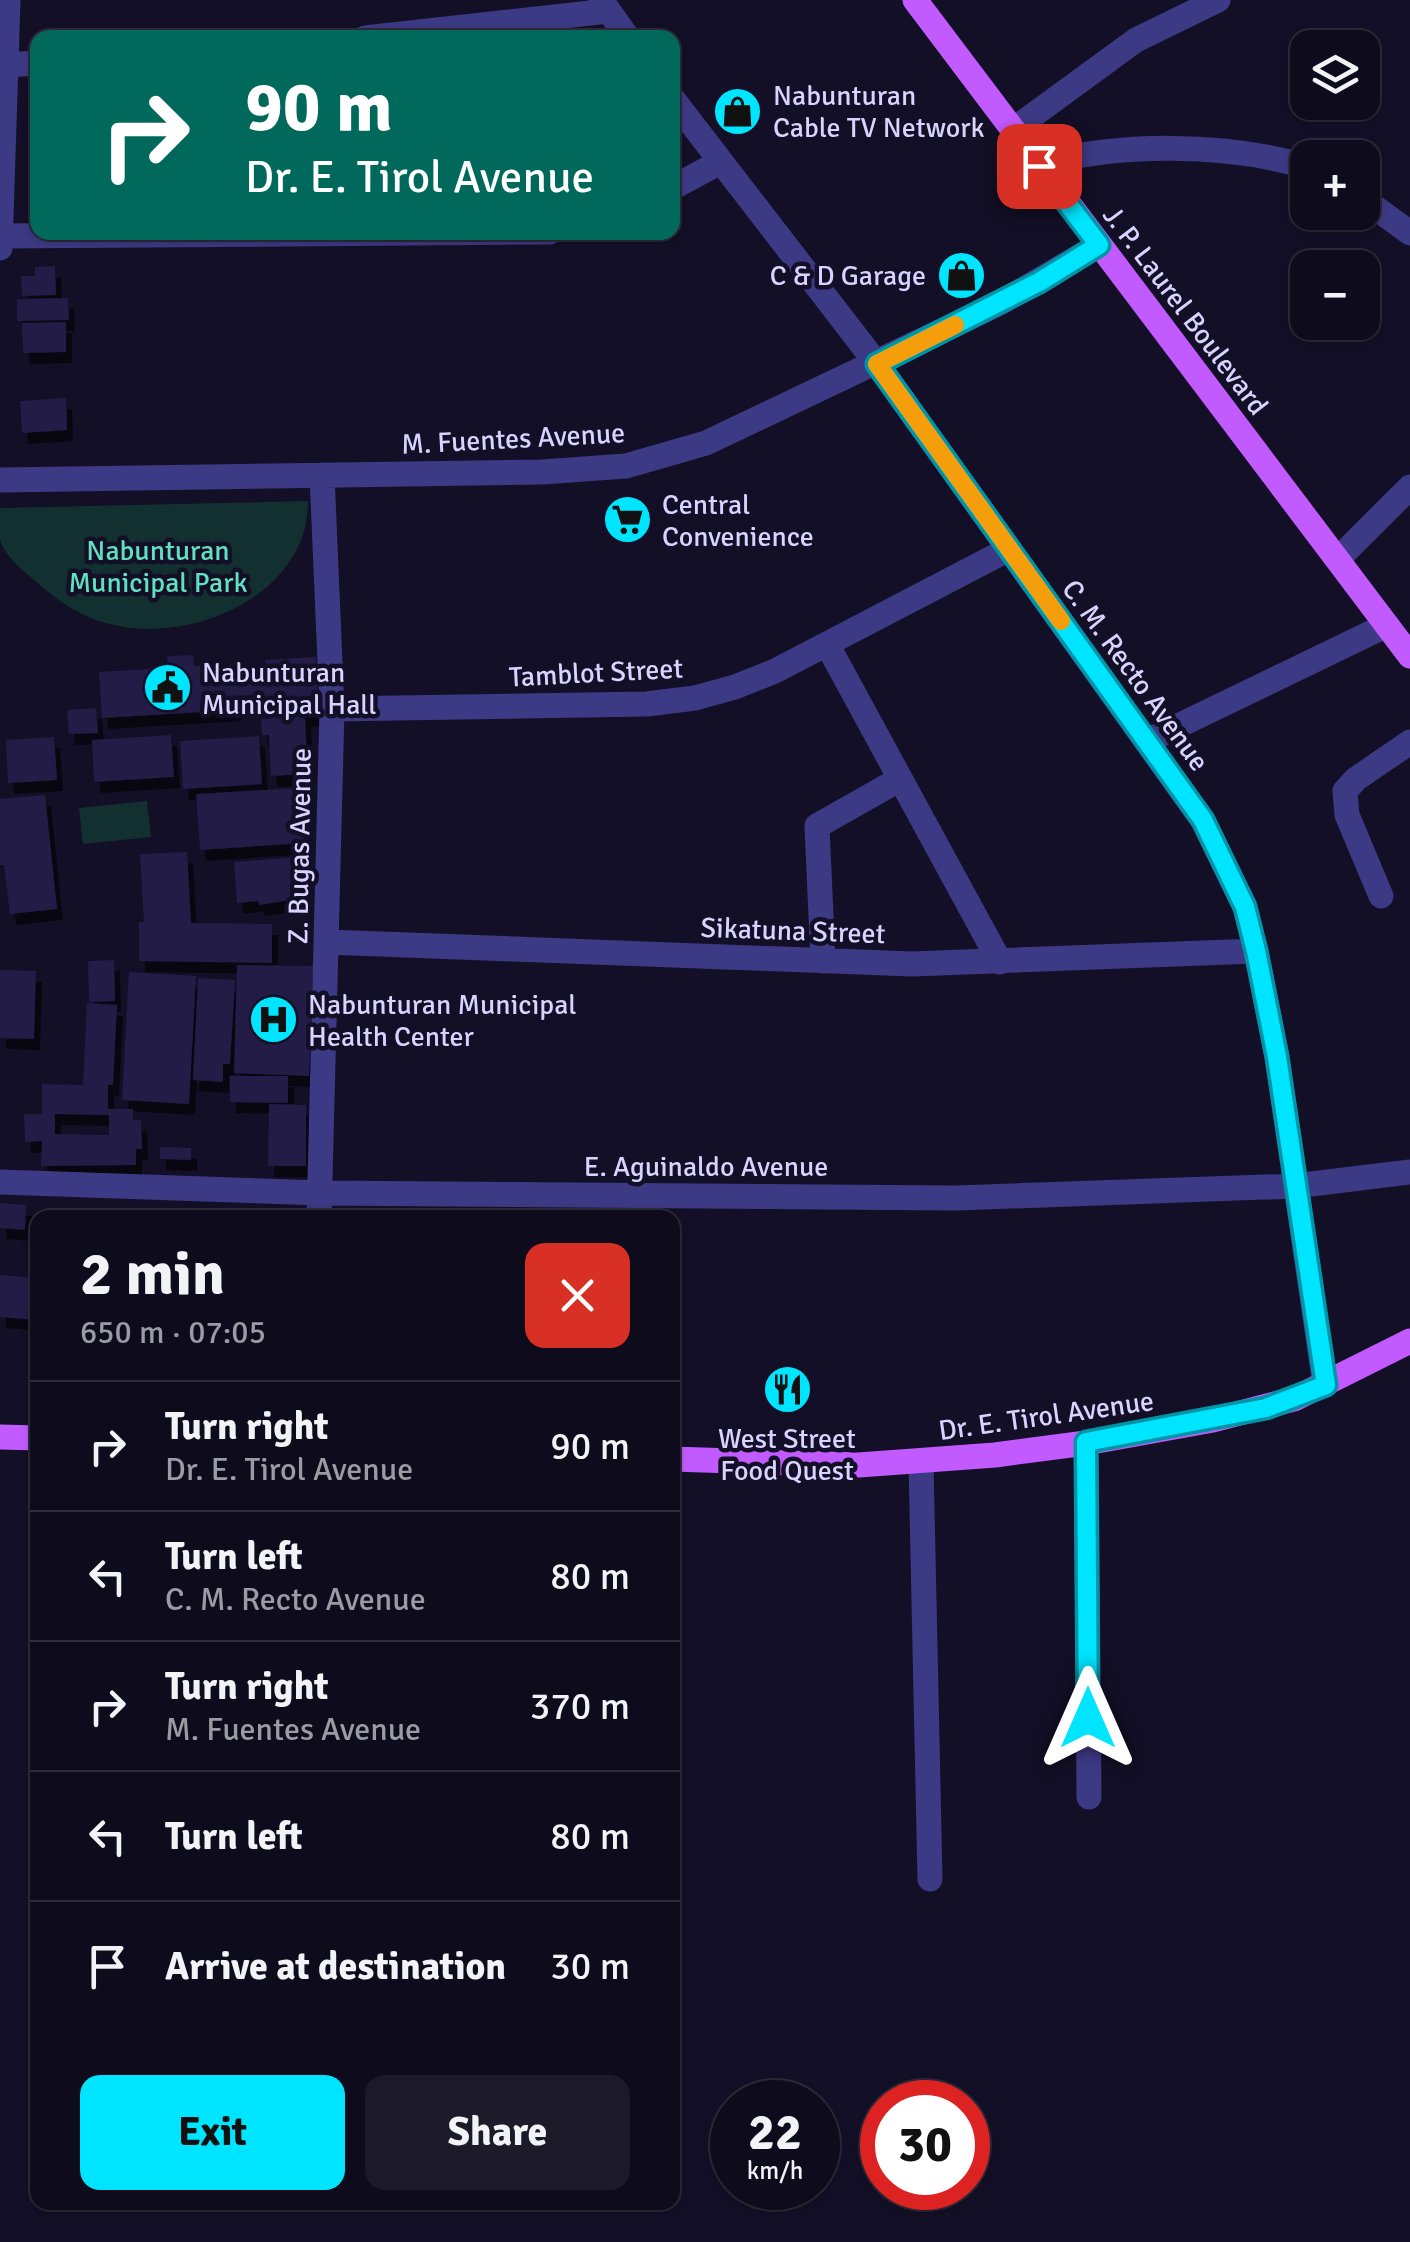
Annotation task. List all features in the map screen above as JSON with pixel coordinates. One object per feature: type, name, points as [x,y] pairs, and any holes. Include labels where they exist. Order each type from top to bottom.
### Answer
[{"type":"main road","name":"J. P. Laurel Boulevard","points":[[915,0],[1410,656]]},
{"type":"main road","name":"Dr. E. Tirol Avenue","points":[[680,1459],[859,1465],[921,1462],[1086,1442],[1266,1408],[1326,1385],[1410,1341]]},
{"type":"main road","points":[[0,1437],[30,1438]]},
{"type":"street","points":[[0,248],[8,0]]},
{"type":"street","points":[[1012,130],[1136,40],[1218,0]]},
{"type":"street","points":[[426,30],[604,6],[622,30]]},
{"type":"street","points":[[7,65],[30,64]]},
{"type":"street","name":"C. M. Recto Avenue","points":[[680,109],[877,364],[1203,820],[1232,875],[1256,951],[1277,1057],[1326,1385]]},
{"type":"street","points":[[1039,166],[1084,154],[1200,150],[1290,163]]},
{"type":"street","points":[[680,184],[720,162]]},
{"type":"street","points":[[1380,212],[1410,234]]},
{"type":"street","points":[[1,236],[30,236]]},
{"type":"street","name":"M. Fuentes Avenue","points":[[0,480],[571,471],[626,466],[706,444],[1039,282],[1099,245]]},
{"type":"street","name":"Z. Bugas Avenue","points":[[319,1205],[332,709],[322,475]]},
{"type":"street","points":[[1338,558],[1410,488]]},
{"type":"street","name":"Tamblot Street","points":[[332,709],[647,704],[695,698],[735,687],[828,646],[1009,548]]},
{"type":"street","points":[[1146,741],[1387,625]]},
{"type":"street","points":[[828,646],[1000,962]]},
{"type":"street","points":[[1381,896],[1347,815],[1344,792],[1356,779],[1410,742]]},
{"type":"street","points":[[823,961],[817,826],[900,779]]},
{"type":"street","name":"Sikatuna Street","points":[[327,942],[823,961],[1000,962],[1256,951]]},
{"type":"street","name":"E. Aguinaldo Avenue","points":[[0,1182],[319,1205],[956,1198],[1296,1186],[1410,1172]]},
{"type":"street","points":[[1086,1442],[1089,1797]]},
{"type":"street","points":[[921,1462],[930,1879]]},
{"type":"green space","name":"Nabunturan Municipal Park","points":[[308,501],[303,535],[288,564],[266,588],[238,607],[206,620],[172,627],[138,629],[106,623],[77,611],[19,567],[0,539],[0,508]]},
{"type":"green space","points":[[147,801],[151,837],[83,844],[79,808]]},
{"type":"building","points":[[55,266],[56,295],[22,296],[21,276],[35,276],[35,267]]},
{"type":"building","points":[[68,298],[69,320],[17,321],[17,299]]},
{"type":"building","points":[[66,322],[66,352],[23,353],[22,323]]},
{"type":"building","points":[[66,398],[67,430],[22,433],[20,401]]},
{"type":"building","points":[[193,655],[194,666],[233,664],[234,680],[266,678],[265,660],[316,657],[319,715],[305,716],[308,774],[271,776],[269,735],[262,735],[261,719],[269,719],[268,707],[261,707],[260,695],[235,696],[236,710],[102,718],[99,672],[168,668],[167,656]]},
{"type":"building","points":[[96,708],[98,733],[69,734],[67,710]]},
{"type":"building","points":[[171,735],[174,777],[94,782],[92,740]]},
{"type":"building","points":[[259,736],[262,784],[183,789],[180,741]]},
{"type":"building","points":[[54,737],[57,780],[8,783],[6,740]]},
{"type":"building","points":[[301,788],[305,843],[200,850],[196,794]]},
{"type":"building","points":[[45,795],[57,909],[10,914],[4,865],[0,865],[0,799]]},
{"type":"building","points":[[187,852],[191,923],[272,924],[272,963],[139,961],[139,922],[144,922],[140,854]]},
{"type":"building","points":[[299,857],[303,898],[259,905],[258,901],[237,903],[234,862]]},
{"type":"building","points":[[114,960],[115,1001],[89,1002],[88,961]]},
{"type":"building","name":"Nabunturan Municipal Health Center","points":[[237,965],[313,966],[309,1076],[234,1073]]},
{"type":"building","points":[[0,970],[36,971],[34,1039],[0,1038]]},
{"type":"building","points":[[129,972],[196,976],[189,1104],[122,1100]]},
{"type":"building","points":[[198,978],[235,980],[230,1064],[223,1064],[223,1082],[193,1080]]},
{"type":"building","points":[[87,1003],[117,1005],[108,1109],[133,1109],[133,1120],[141,1120],[142,1149],[136,1149],[136,1165],[41,1166],[42,1141],[25,1142],[24,1114],[42,1114],[42,1084],[83,1085]],"holes":[[[55,1114],[109,1115],[109,1135],[55,1134]]]},
{"type":"building","points":[[230,1076],[288,1076],[288,1103],[230,1102]]},
{"type":"building","points":[[269,1104],[306,1105],[306,1166],[268,1166]]},
{"type":"building","points":[[160,1147],[191,1148],[191,1160],[160,1159]]},
{"type":"building","points":[[0,1203],[26,1205],[25,1230],[0,1228]]},
{"type":"building","points":[[0,1275],[30,1277],[30,1319],[0,1317]]},
{"type":"slow traffic","points":[[955,325],[877,364],[1061,621]]},
{"type":"place","name":"Nabunturan Cable TV Network","points":[[738,111]]},
{"type":"place","name":"C & D Garage","points":[[961,275]]},
{"type":"place","name":"Central Convenience","points":[[627,520]]},
{"type":"place","name":"Nabunturan Municipal Hall","points":[[167,688]]},
{"type":"place","name":"Nabunturan Municipal Health Center","points":[[273,1020]]},
{"type":"place","name":"West Street Food Quest","points":[[787,1390]]},
{"type":"route","points":[[1039,166],[1099,245],[1039,282],[877,364],[1203,820],[1232,875],[1256,951],[1277,1057],[1326,1385],[1266,1408],[1086,1442],[1088,1718]]}]
